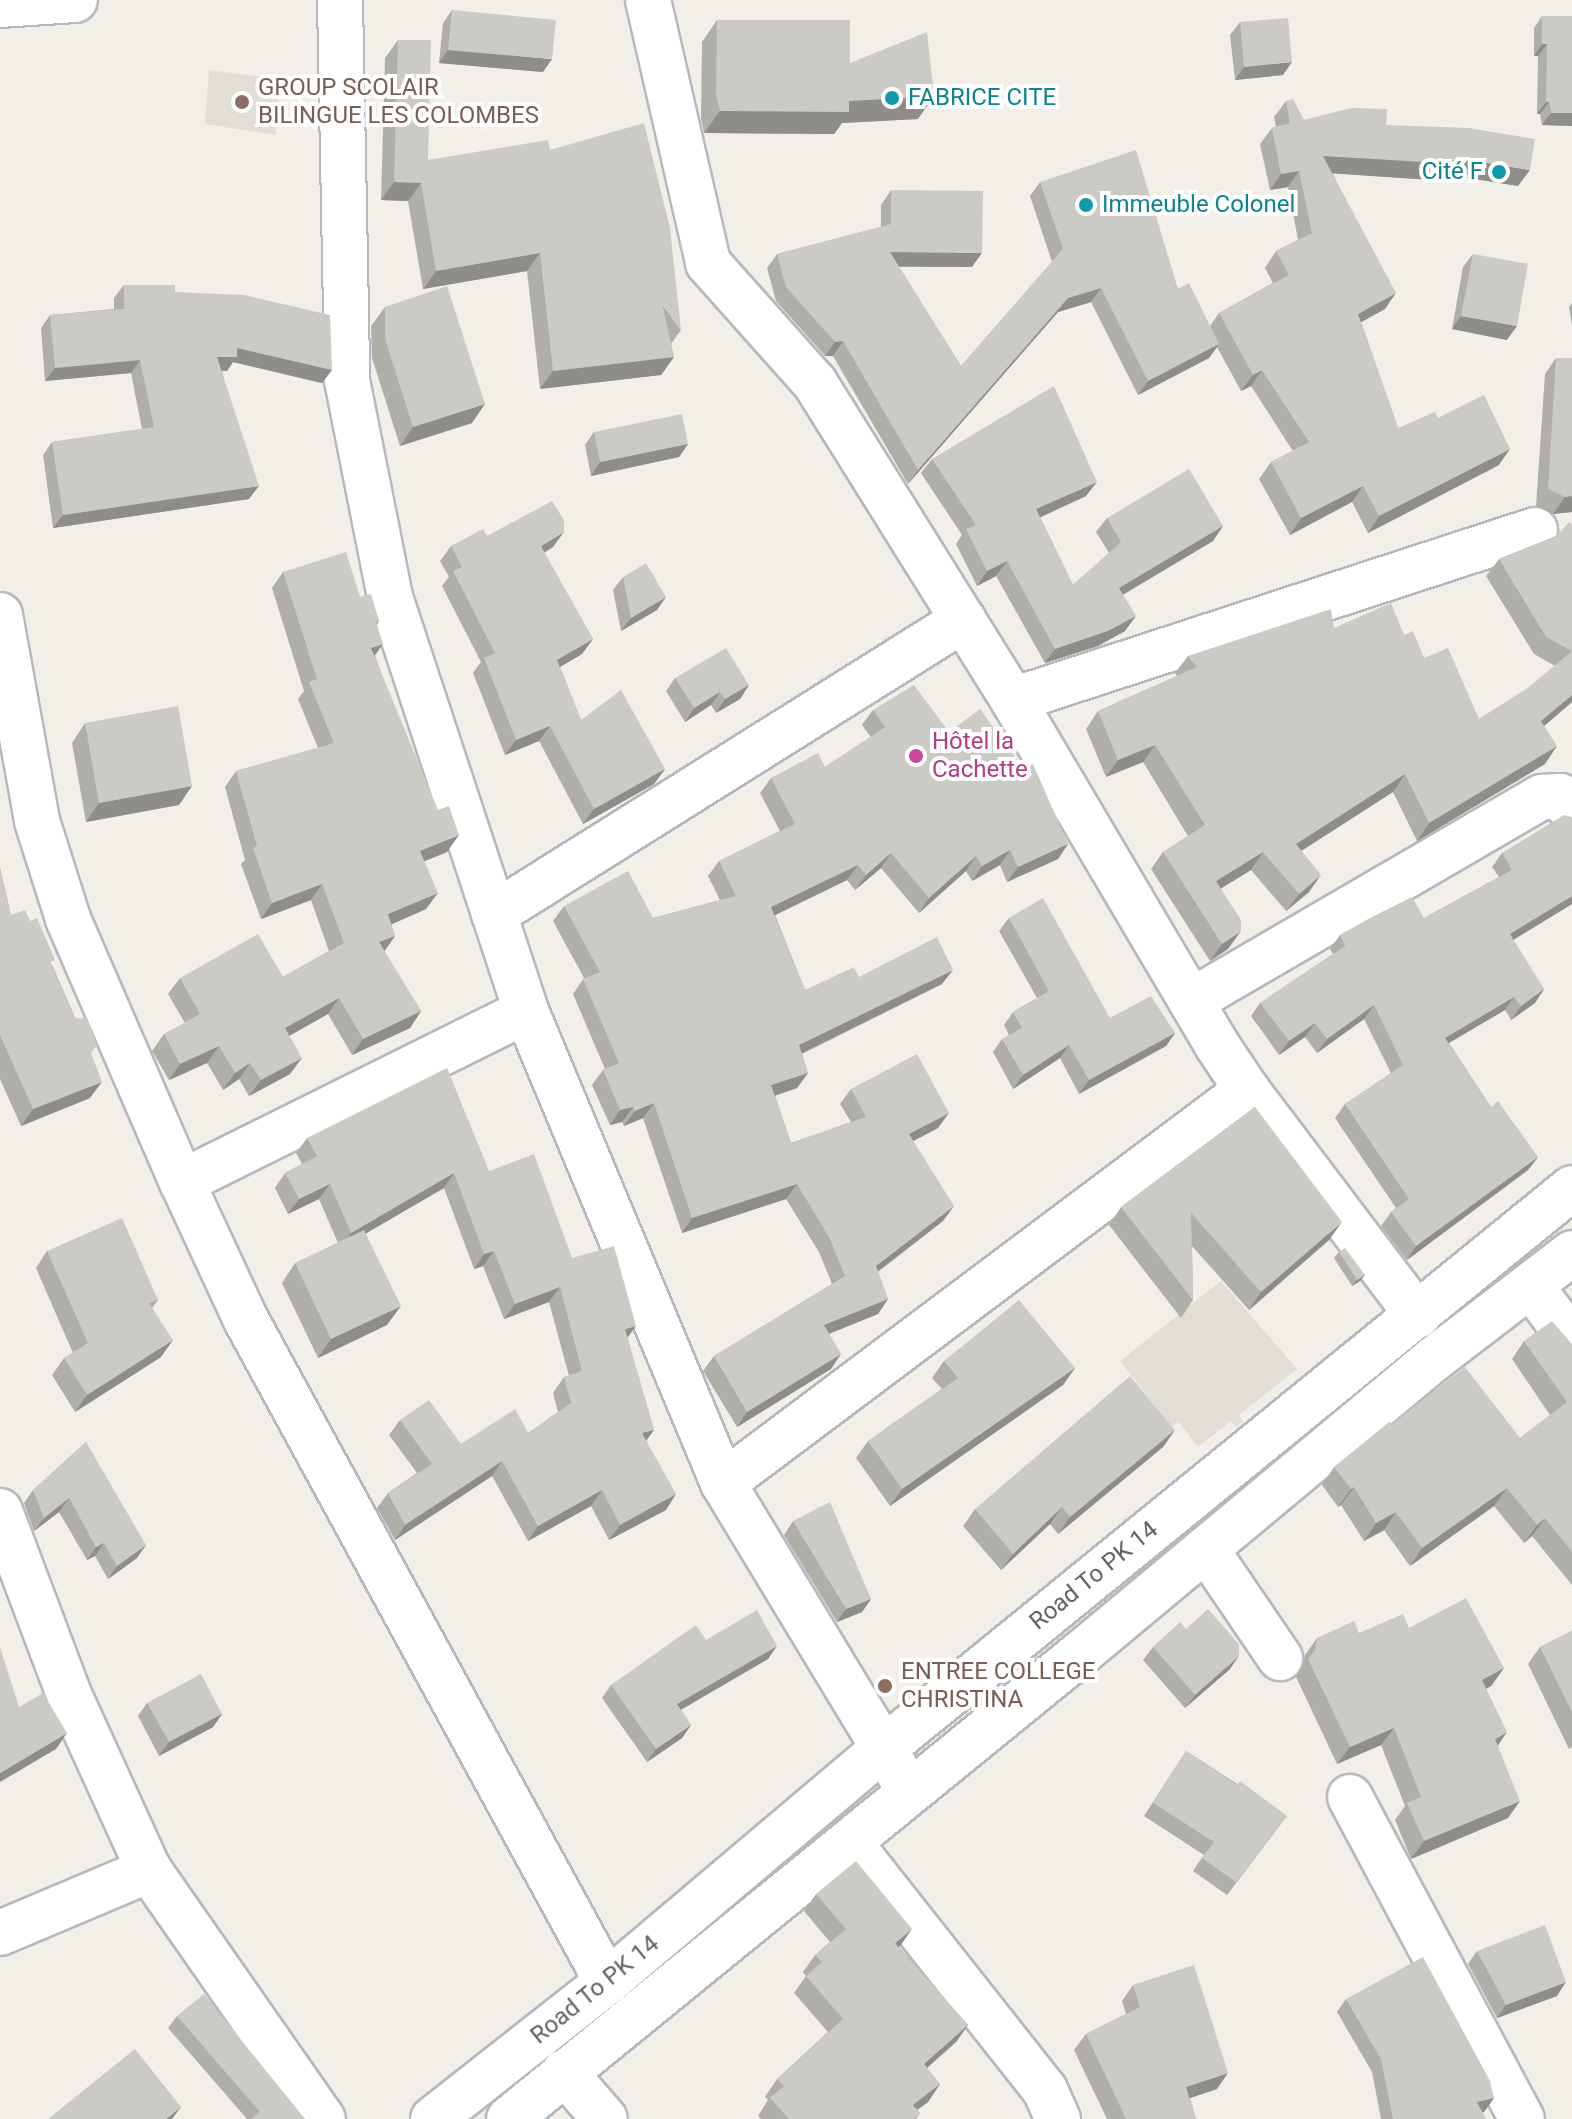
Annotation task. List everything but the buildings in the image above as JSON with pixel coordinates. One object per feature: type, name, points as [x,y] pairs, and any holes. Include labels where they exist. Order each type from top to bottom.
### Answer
[{"type":"street","points":[[9,3],[75,0]]},
{"type":"street","points":[[340,0],[347,380],[390,597],[526,1011],[723,1483],[909,1790]]},
{"type":"street","points":[[648,0],[708,263],[815,383],[1013,700],[1247,1090],[1418,1316]]},
{"type":"street","points":[[1013,700],[1535,530]]},
{"type":"street","points":[[0,615],[37,821],[68,919],[182,1182],[245,1318],[607,1982]]},
{"type":"street","points":[[494,914],[963,620]]},
{"type":"street","points":[[1191,1001],[1542,797],[1560,796],[1572,811]]},
{"type":"street","points":[[182,1182],[526,1011]]},
{"type":"street","points":[[723,1483],[1247,1090]]},
{"type":"street","name":"Road To PK 14","points":[[433,2119],[607,1982],[884,1748],[1572,1188]]},
{"type":"street","name":"Road To PK 14","points":[[509,2119],[1434,1359],[1572,1253]]},
{"type":"street","points":[[1531,1286],[1572,1341]]},
{"type":"street","points":[[0,1511],[70,1697],[149,1870],[323,2119]]},
{"type":"street","points":[[1206,1549],[1280,1658]]},
{"type":"street","points":[[1350,1797],[1522,2119]]},
{"type":"street","points":[[849,1842],[1045,2090],[1058,2119]]},
{"type":"street","points":[[0,1933],[149,1870]]},
{"type":"street","points":[[564,2072],[605,2119]]},
{"type":"shaded area","name":"GROUP SCOLAIR BILINGUE LES COLOMBES","points":[[209,70],[279,79],[276,135],[205,124]]},
{"type":"shaded area","points":[[1221,1281],[1297,1369],[1239,1415],[1243,1422],[1236,1427],[1231,1421],[1198,1447],[1179,1422],[1172,1427],[1120,1361]]},
{"type":"place","name":"FABRICE CITE","points":[[892,98]]},
{"type":"place","name":"GROUP SCOLAIR BILINGUE LES COLOMBES","points":[[242,102]]},
{"type":"place","name":"Cité F","points":[[1499,172]]},
{"type":"place","name":"Immeuble Colonel","points":[[1086,205]]},
{"type":"place","name":"Hôtel la Cachette","points":[[916,756]]},
{"type":"place","name":"ENTREE COLLEGE CHRISTINA","points":[[885,1686]]}]
